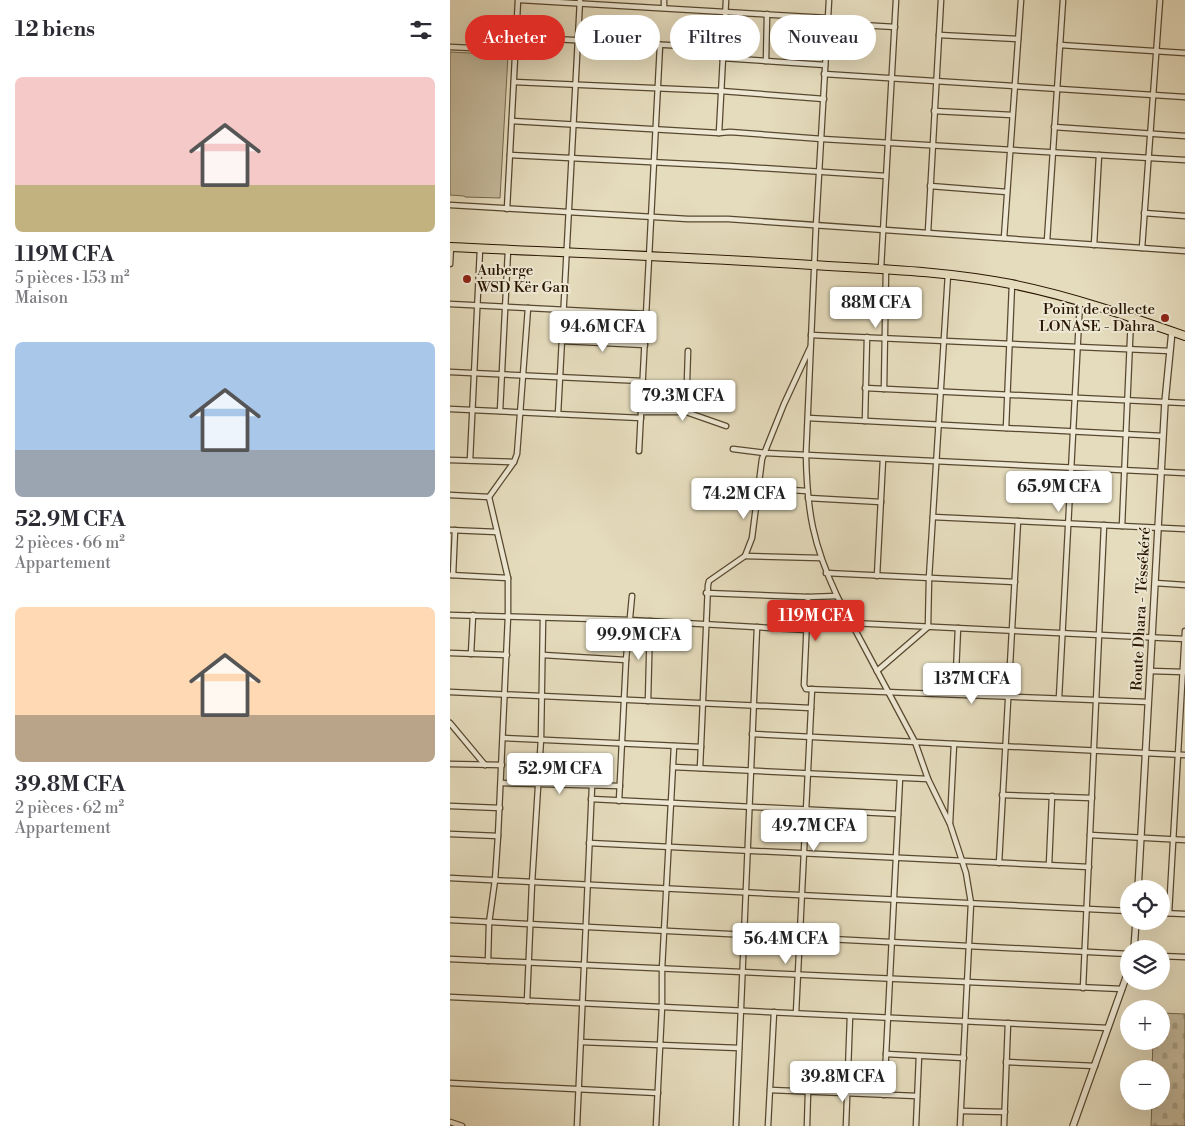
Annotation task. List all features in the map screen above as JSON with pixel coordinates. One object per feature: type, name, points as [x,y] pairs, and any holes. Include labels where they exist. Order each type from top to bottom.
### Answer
[{"type":"main road","points":[[450,247],[727,258],[948,274],[1012,284],[1080,301],[1185,336]]},
{"type":"street","points":[[518,15],[519,0],[580,2],[777,15]]},
{"type":"street","points":[[664,0],[664,8]]},
{"type":"street","points":[[725,15],[726,0]]},
{"type":"street","points":[[828,15],[829,0]]},
{"type":"street","points":[[884,389],[883,229],[896,0]]},
{"type":"street","points":[[928,232],[941,0]]},
{"type":"street","points":[[1004,238],[1021,0]]},
{"type":"street","points":[[1047,241],[1063,0]]},
{"type":"street","points":[[1142,248],[1160,0]]},
{"type":"street","points":[[579,15],[580,2]]},
{"type":"street","points":[[766,62],[767,14]]},
{"type":"street","points":[[876,25],[895,27]]},
{"type":"street","points":[[939,34],[1018,39]]},
{"type":"street","points":[[660,45],[670,45]]},
{"type":"street","points":[[1060,45],[1185,53]]},
{"type":"street","points":[[450,47],[465,48]]},
{"type":"street","points":[[507,209],[515,60]]},
{"type":"street","points":[[558,414],[577,60]]},
{"type":"street","points":[[639,451],[659,60]]},
{"type":"street","points":[[719,133],[722,60]]},
{"type":"street","points":[[744,60],[825,65]]},
{"type":"street","points":[[825,60],[814,265],[806,491],[811,525],[826,573],[915,742],[928,779],[950,824],[966,873],[971,903],[960,1126]]},
{"type":"street","points":[[824,74],[1185,97]]},
{"type":"street","points":[[514,82],[721,91],[824,99]]},
{"type":"street","points":[[934,111],[1012,115]]},
{"type":"street","points":[[512,121],[719,133],[730,132],[1185,160]]},
{"type":"street","points":[[1054,127],[1185,136]]},
{"type":"street","points":[[510,155],[886,176]]},
{"type":"street","points":[[1094,245],[1099,155]]},
{"type":"street","points":[[930,186],[1007,192]]},
{"type":"street","points":[[450,205],[728,219],[1185,251]]},
{"type":"street","points":[[1144,213],[1185,216]]},
{"type":"street","points":[[450,247],[450,264]]},
{"type":"street","points":[[470,460],[480,249]]},
{"type":"street","points":[[500,411],[508,250]]},
{"type":"street","points":[[877,671],[928,627],[929,578],[948,274]]},
{"type":"street","points":[[1006,428],[1012,284]]},
{"type":"street","points":[[1059,698],[1080,301]]},
{"type":"street","points":[[450,304],[646,314]]},
{"type":"street","points":[[488,961],[489,923],[495,880],[500,808],[508,616],[508,578],[489,497],[518,454],[528,308]]},
{"type":"street","points":[[1122,526],[1131,317]]},
{"type":"street","name":"Route Dhara - Téssékéré","points":[[1138,880],[1165,402],[1172,331]]},
{"type":"street","points":[[811,335],[1170,352]]},
{"type":"street","points":[[865,420],[867,337]]},
{"type":"street","points":[[562,341],[645,346]]},
{"type":"street","points":[[700,768],[706,593],[709,581],[745,556],[752,538],[762,459],[784,404],[811,345]]},
{"type":"street","points":[[686,412],[688,351]]},
{"type":"street","points":[[450,372],[643,381]]},
{"type":"street","points":[[865,388],[1185,403]]},
{"type":"street","points":[[450,409],[558,414],[641,415],[686,412],[726,426]]},
{"type":"street","points":[[808,418],[1163,436]]},
{"type":"street","points":[[733,449],[765,453],[1185,473]]},
{"type":"street","points":[[877,576],[883,458]]},
{"type":"street","points":[[450,460],[514,462]]},
{"type":"street","points":[[757,488],[806,491]]},
{"type":"street","points":[[450,495],[489,497]]},
{"type":"street","points":[[808,498],[881,502]]},
{"type":"street","points":[[933,517],[1185,529]]},
{"type":"street","points":[[999,863],[1018,521]]},
{"type":"street","points":[[1083,988],[1104,525]]},
{"type":"street","points":[[497,532],[452,530],[451,575],[508,578]]},
{"type":"street","points":[[745,556],[820,558]]},
{"type":"street","points":[[826,573],[1014,582]]},
{"type":"street","points":[[1155,583],[1185,584]]},
{"type":"street","points":[[706,593],[808,597],[837,596]]},
{"type":"street","points":[[619,800],[626,660],[632,596]]},
{"type":"street","points":[[808,597],[804,686],[806,689],[1148,702]]},
{"type":"street","points":[[450,615],[630,620],[807,630]]},
{"type":"street","points":[[472,654],[473,616]]},
{"type":"street","points":[[527,1001],[541,739],[543,618]]},
{"type":"street","points":[[648,700],[650,621]]},
{"type":"street","points":[[852,623],[1185,639]]},
{"type":"street","points":[[736,1126],[757,627]]},
{"type":"street","points":[[955,694],[958,628]]},
{"type":"street","points":[[1170,894],[1185,631]]},
{"type":"street","points":[[450,653],[507,655]]},
{"type":"street","points":[[543,655],[626,660]]},
{"type":"street","points":[[1150,671],[1184,672]]},
{"type":"street","points":[[796,1014],[812,689]]},
{"type":"street","points":[[450,692],[811,708]]},
{"type":"street","points":[[450,723],[485,765]]},
{"type":"street","points":[[752,734],[1185,755]]},
{"type":"street","points":[[502,738],[701,747]]},
{"type":"street","points":[[950,824],[954,744]]},
{"type":"street","points":[[656,1126],[674,746]]},
{"type":"street","points":[[450,764],[502,765]]},
{"type":"street","points":[[673,767],[928,779]]},
{"type":"street","points":[[884,1095],[900,778]]},
{"type":"street","points":[[501,784],[620,786]]},
{"type":"street","points":[[577,1126],[592,786]]},
{"type":"street","points":[[1002,795],[1092,798]]},
{"type":"street","points":[[1049,865],[1052,796]]},
{"type":"street","points":[[591,799],[898,814]]},
{"type":"street","points":[[450,806],[500,808]]},
{"type":"street","points":[[450,834],[498,836]]},
{"type":"street","points":[[1090,835],[1185,840]]},
{"type":"street","points":[[589,843],[1088,867]]},
{"type":"street","points":[[450,878],[1120,911]]},
{"type":"street","points":[[1170,913],[1185,914]]},
{"type":"street","points":[[450,920],[1120,954]]},
{"type":"street","points":[[1170,956],[1185,957]]},
{"type":"street","points":[[450,959],[1120,990]]},
{"type":"street","points":[[1073,1126],[1122,990]]},
{"type":"street","points":[[450,997],[1108,1028]]},
{"type":"street","points":[[768,1126],[774,1012]]},
{"type":"street","points":[[846,1126],[850,1016]]},
{"type":"street","points":[[1004,1126],[1008,1023]]},
{"type":"street","points":[[580,1042],[740,1048]]},
{"type":"street","points":[[886,1054],[964,1058]]},
{"type":"street","points":[[916,1126],[919,1056]]},
{"type":"street","points":[[1006,1062],[1095,1066]]},
{"type":"street","points":[[450,1083],[658,1093]]},
{"type":"street","points":[[770,1090],[917,1096]]},
{"type":"street","points":[[807,1126],[808,1092]]},
{"type":"street","points":[[961,1111],[1005,1112]]},
{"type":"street","points":[[450,1122],[462,1126]]},
{"type":"green space","points":[[450,52],[465,53],[465,60],[508,60],[500,198],[450,195]]},
{"type":"green space","points":[[1170,1013],[1185,1014],[1185,1126],[1151,1126],[1152,1110],[1170,1110],[1170,1060],[1152,1060],[1153,1050],[1170,1050]]},
{"type":"place","name":"Auberge WSD Kër Gan","points":[[467,279]]},
{"type":"place","name":"Point de collecte LONASE - Dahra","points":[[1165,318]]}]
